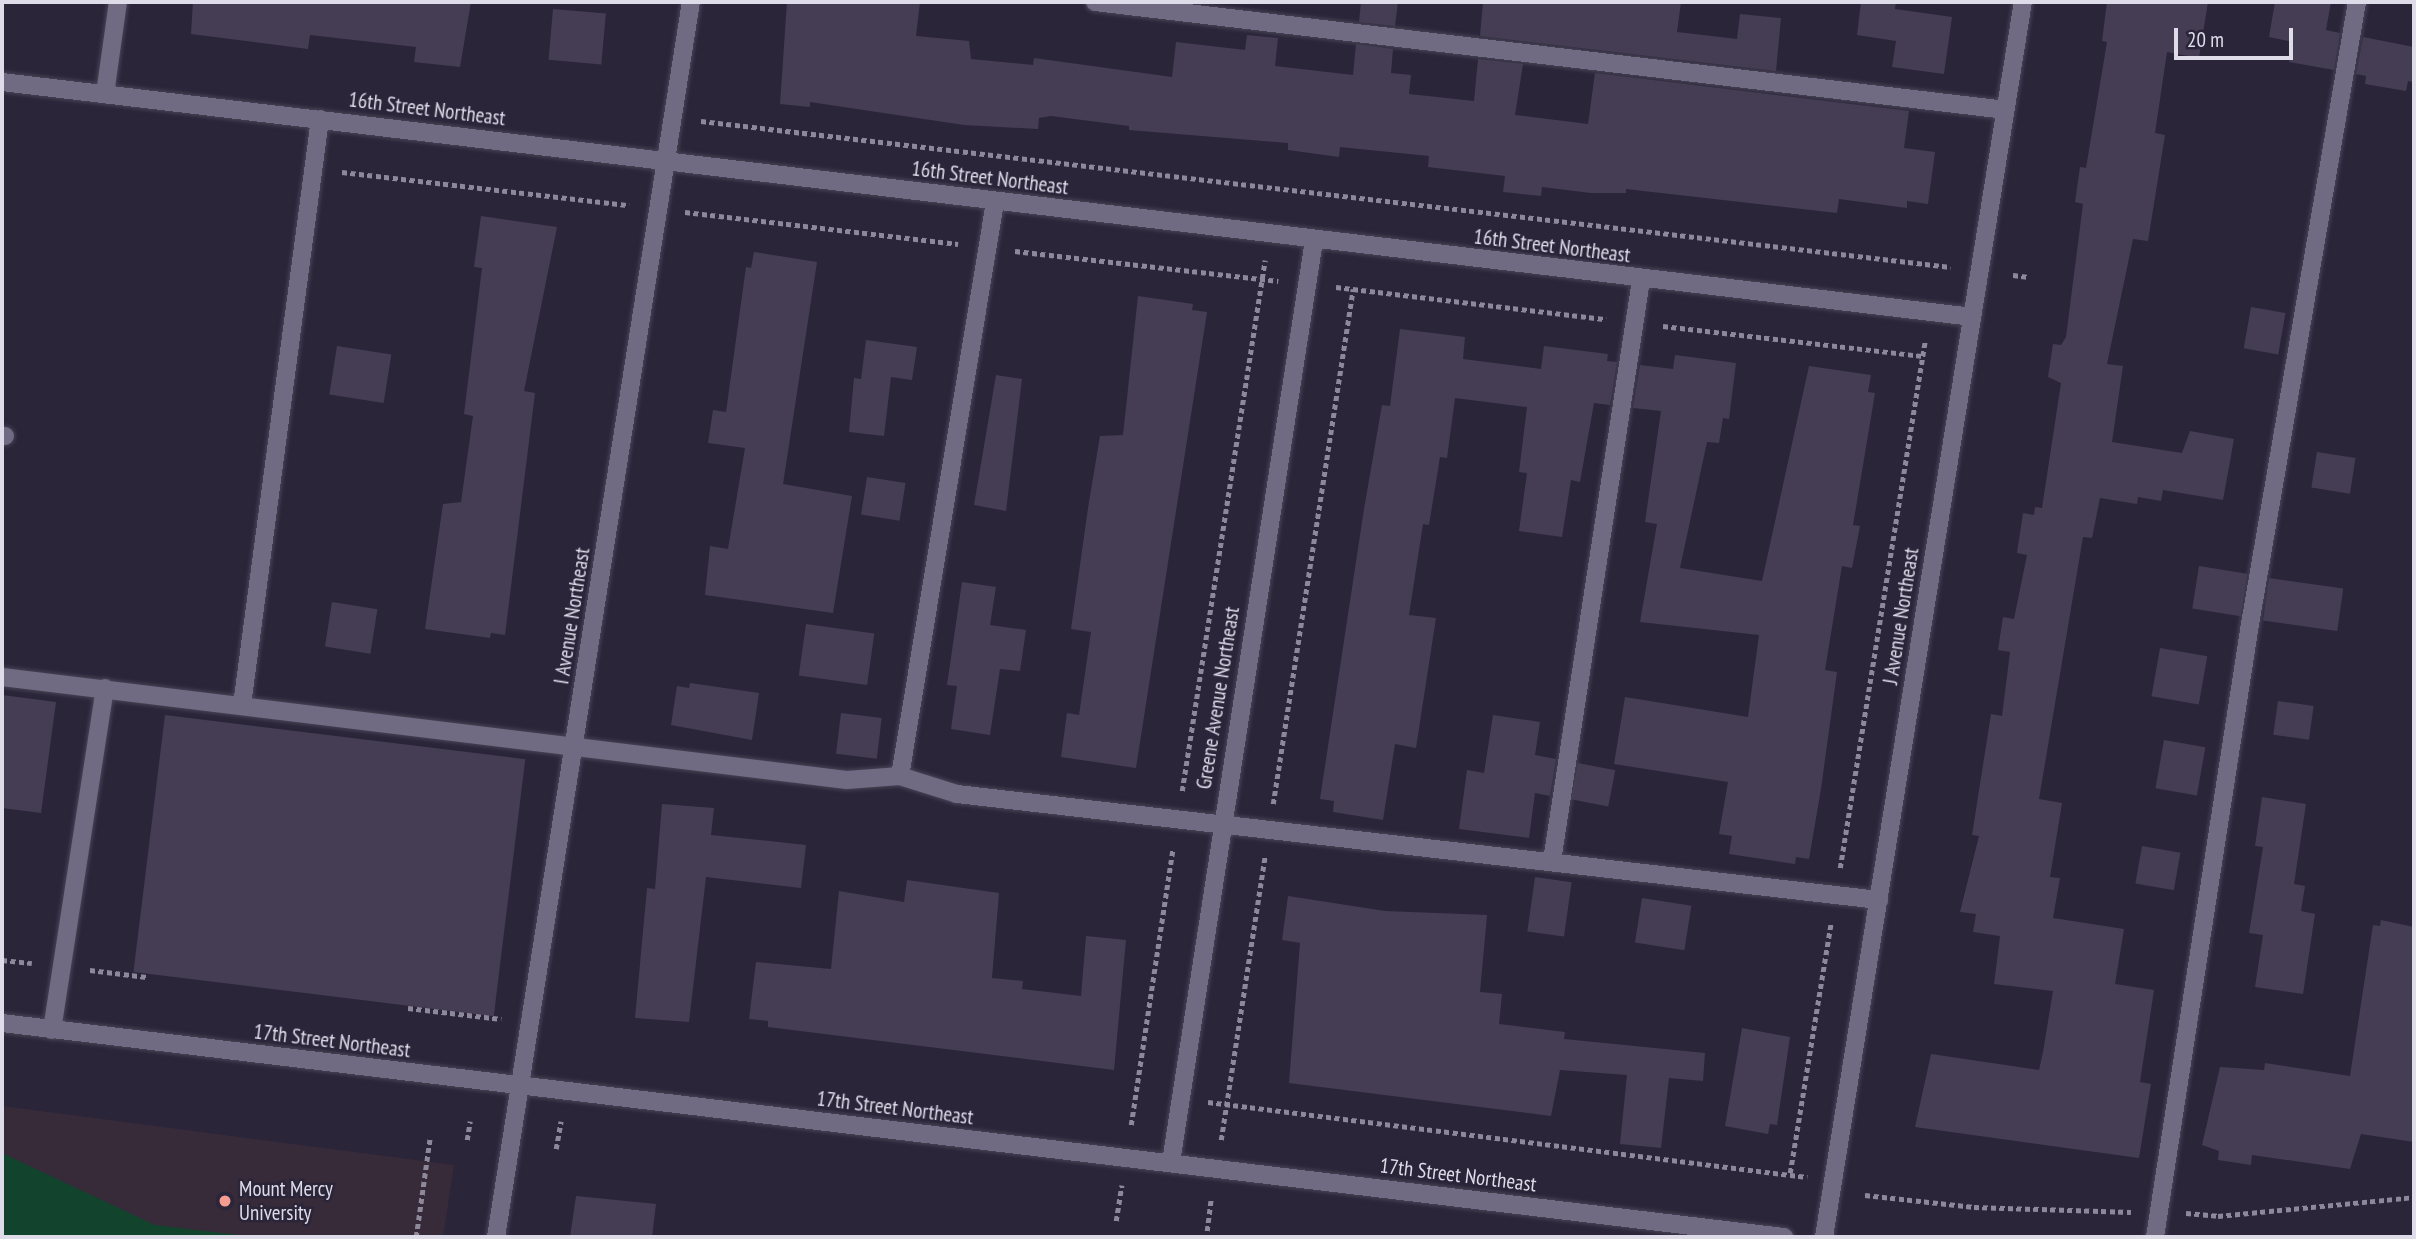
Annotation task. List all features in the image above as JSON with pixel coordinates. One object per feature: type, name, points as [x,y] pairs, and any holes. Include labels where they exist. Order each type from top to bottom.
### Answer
[{"type":"street","points":[[105,94],[118,2]]},
{"type":"street","name":"I Avenue Northeast","points":[[496,1237],[691,2]]},
{"type":"street","points":[[1095,2],[2006,110]]},
{"type":"street","name":"J Avenue Northeast","points":[[1824,1237],[2023,2]]},
{"type":"street","points":[[2155,1237],[2250,624],[2357,2]]},
{"type":"street","name":"16th Street Northeast","points":[[2,82],[1640,280],[1972,317]]},
{"type":"street","points":[[242,705],[320,119]]},
{"type":"street","points":[[900,776],[995,202]]},
{"type":"street","name":"Greene Avenue Northeast","points":[[1171,1163],[1314,240]]},
{"type":"street","points":[[1552,861],[1640,280]]},
{"type":"street","points":[[2,677],[575,744],[847,780],[900,776],[957,794],[1879,900]]},
{"type":"street","points":[[52,1030],[105,688]]},
{"type":"street","name":"17th Street Northeast","points":[[2,1023],[1784,1237]]},
{"type":"path","points":[[690,120],[1955,267]]},
{"type":"path","points":[[334,171],[630,205]]},
{"type":"path","points":[[1131,1125],[1265,259]]},
{"type":"path","points":[[2013,275],[2029,277]]},
{"type":"path","points":[[1221,1140],[1353,289]]},
{"type":"path","points":[[1790,1173],[1926,340]]},
{"type":"path","points":[[408,1008],[513,1020]]},
{"type":"path","points":[[1198,1101],[1808,1177]]},
{"type":"path","points":[[467,1140],[470,1121]]},
{"type":"path","points":[[556,1149],[561,1121]]},
{"type":"path","points":[[416,1237],[430,1138]]},
{"type":"path","points":[[1116,1221],[1122,1184]]},
{"type":"path","points":[[1207,1231],[1211,1199]]},
{"type":"shaded area","name":"Mount Mercy University","points":[[2,1106],[454,1165],[443,1237],[2,1237]]},
{"type":"green space","points":[[2,1153],[155,1225],[257,1237],[2,1237]]},
{"type":"building","points":[[193,2],[471,2],[460,67],[414,62],[416,47],[310,35],[308,49],[191,34]]},
{"type":"building","points":[[787,2],[920,2],[916,36],[969,41],[971,59],[1033,65],[1034,58],[1172,77],[1176,42],[1245,50],[1247,35],[1278,38],[1275,66],[1353,75],[1356,44],[1393,49],[1391,73],[1411,75],[1409,94],[1474,101],[1478,59],[1523,64],[1515,115],[1588,124],[1595,73],[1909,111],[1904,148],[1935,152],[1928,204],[1907,201],[1907,208],[1839,199],[1837,213],[1626,189],[1626,193],[1591,193],[1542,187],[1541,196],[1503,192],[1505,176],[1428,167],[1429,156],[1340,147],[1339,157],[1288,150],[1288,143],[1129,130],[1129,126],[1051,116],[1039,118],[1038,129],[964,125],[810,102],[810,107],[780,104]]},
{"type":"building","points":[[1361,2],[1398,2],[1395,26],[1359,22]]},
{"type":"building","points":[[1483,2],[1681,2],[1677,32],[1737,39],[1740,14],[1781,18],[1776,71],[1480,36]]},
{"type":"building","points":[[1861,2],[1896,2],[1895,9],[1952,17],[1944,74],[1892,67],[1896,41],[1857,35]]},
{"type":"building","points":[[2107,2],[2208,2],[2199,58],[2167,52],[2155,133],[2165,135],[2148,241],[2133,239],[2107,364],[2123,366],[2112,442],[2182,453],[2190,431],[2234,439],[2223,500],[2163,490],[2161,501],[2138,497],[2137,504],[2100,498],[2092,538],[2083,537],[2039,799],[2062,803],[2050,877],[2060,878],[2053,918],[2124,929],[2115,984],[2154,990],[2140,1082],[2151,1084],[2139,1158],[1915,1127],[1931,1054],[2039,1070],[2043,1052],[2053,991],[1994,984],[2000,936],[1973,932],[1976,914],[1960,912],[1979,836],[1972,835],[1991,714],[2002,716],[2010,652],[1998,650],[2003,617],[2014,619],[2027,555],[2017,553],[2023,513],[2034,515],[2035,507],[2042,508],[2061,383],[2048,377],[2053,344],[2061,345],[2066,337],[2083,204],[2075,202],[2080,167],[2086,168],[2107,42],[2102,41]]},
{"type":"building","points":[[2275,2],[2331,2],[2326,30],[2340,33],[2334,70],[2289,62],[2293,42],[2269,37]]},
{"type":"building","points":[[553,9],[606,14],[601,64],[549,60]]},
{"type":"building","points":[[2363,37],[2414,47],[2414,82],[2408,81],[2406,91],[2365,84],[2366,76],[2356,74]]},
{"type":"building","points":[[481,216],[557,227],[524,391],[535,393],[505,635],[491,633],[490,638],[425,629],[443,504],[461,502],[473,416],[464,414],[482,268],[474,267]]},
{"type":"building","points":[[754,252],[817,262],[783,484],[852,496],[833,613],[705,595],[710,546],[728,549],[745,448],[708,443],[713,410],[726,412],[746,267],[751,268]]},
{"type":"building","points":[[1138,296],[1193,304],[1192,310],[1207,312],[1136,768],[1061,757],[1067,713],[1079,715],[1091,632],[1071,629],[1100,436],[1123,435]]},
{"type":"building","points":[[2251,307],[2285,313],[2278,354],[2244,348]]},
{"type":"building","points":[[1400,329],[1465,337],[1463,359],[1541,369],[1544,346],[1608,354],[1607,361],[1617,362],[1610,405],[1594,403],[1580,482],[1571,480],[1562,537],[1519,531],[1527,473],[1519,472],[1527,407],[1455,398],[1447,458],[1440,457],[1429,525],[1423,524],[1409,615],[1436,618],[1416,748],[1395,744],[1383,820],[1333,812],[1334,801],[1320,799],[1364,509],[1382,405],[1390,406]]},
{"type":"building","points":[[866,340],[917,347],[912,380],[891,377],[884,436],[849,432],[854,378],[861,379]]},
{"type":"building","points":[[337,346],[391,355],[384,403],[329,394]]},
{"type":"building","points":[[1675,355],[1736,363],[1729,419],[1723,418],[1719,443],[1707,442],[1680,568],[1762,581],[1809,366],[1871,375],[1868,392],[1875,393],[1853,525],[1860,526],[1852,568],[1842,566],[1825,670],[1837,672],[1821,789],[1809,859],[1796,857],[1795,864],[1729,854],[1732,836],[1719,834],[1728,782],[1614,764],[1625,697],[1748,717],[1759,635],[1640,622],[1657,524],[1645,522],[1661,411],[1633,408],[1640,365],[1673,369]]},
{"type":"building","points":[[996,375],[1022,379],[1006,511],[974,505]]},
{"type":"building","points":[[2317,452],[2356,458],[2350,494],[2311,488]]},
{"type":"building","points":[[867,477],[906,483],[900,521],[861,515]]},
{"type":"building","points":[[2199,566],[2247,574],[2241,616],[2192,608]]},
{"type":"building","points":[[2269,578],[2343,588],[2337,631],[2263,621]]},
{"type":"building","points":[[962,582],[996,587],[990,625],[1026,630],[1020,671],[1000,669],[990,735],[951,729],[957,686],[947,685]]},
{"type":"building","points":[[332,602],[377,609],[370,654],[325,646]]},
{"type":"building","points":[[806,624],[874,634],[867,685],[799,675]]},
{"type":"building","points":[[2160,648],[2207,656],[2199,705],[2151,696]]},
{"type":"building","points":[[690,683],[759,693],[752,740],[671,725],[677,686],[689,688]]},
{"type":"building","points":[[2,695],[56,702],[41,813],[2,808]]},
{"type":"building","points":[[2278,701],[2314,706],[2309,740],[2273,735]]},
{"type":"building","points":[[841,713],[882,718],[877,759],[836,754]]},
{"type":"building","points":[[165,715],[525,759],[494,1016],[133,972]]},
{"type":"building","points":[[1493,715],[1540,722],[1535,755],[1556,759],[1550,796],[1535,793],[1529,838],[1459,829],[1467,770],[1484,773]]},
{"type":"building","points":[[2164,740],[2205,747],[2197,796],[2155,788]]},
{"type":"building","points":[[1578,763],[1615,770],[1608,807],[1571,799]]},
{"type":"building","points":[[2262,797],[2306,804],[2294,884],[2305,886],[2301,911],[2315,914],[2303,994],[2255,987],[2263,935],[2249,933],[2263,847],[2255,846]]},
{"type":"building","points":[[662,804],[714,808],[711,835],[806,845],[801,888],[706,877],[689,1022],[635,1018],[647,888],[655,889]]},
{"type":"building","points":[[2142,846],[2180,853],[2174,890],[2135,883]]},
{"type":"building","points":[[1535,877],[1572,882],[1564,937],[1527,931]]},
{"type":"building","points":[[907,880],[999,893],[992,978],[1023,981],[1022,989],[1081,996],[1086,936],[1126,940],[1114,1070],[768,1027],[768,1021],[749,1019],[756,962],[831,969],[839,891],[904,902]]},
{"type":"building","points":[[1288,896],[1385,911],[1487,915],[1480,992],[1502,994],[1499,1024],[1565,1032],[1564,1039],[1705,1053],[1703,1081],[1669,1078],[1661,1148],[1620,1144],[1627,1075],[1560,1070],[1551,1116],[1289,1083],[1300,943],[1282,940]]},
{"type":"building","points":[[1642,898],[1691,906],[1684,950],[1635,942]]},
{"type":"building","points":[[2381,920],[2414,927],[2414,1142],[2361,1134],[2350,1169],[2252,1155],[2251,1165],[2218,1160],[2219,1151],[2202,1145],[2220,1067],[2264,1070],[2265,1063],[2350,1076],[2373,925],[2380,926]]},
{"type":"building","points":[[1742,1028],[1790,1037],[1777,1125],[1770,1124],[1768,1134],[1725,1126]]},
{"type":"building","points":[[576,1196],[656,1204],[652,1237],[570,1237]]},
{"type":"place","name":"Mount Mercy University","points":[[225,1201]]}]
